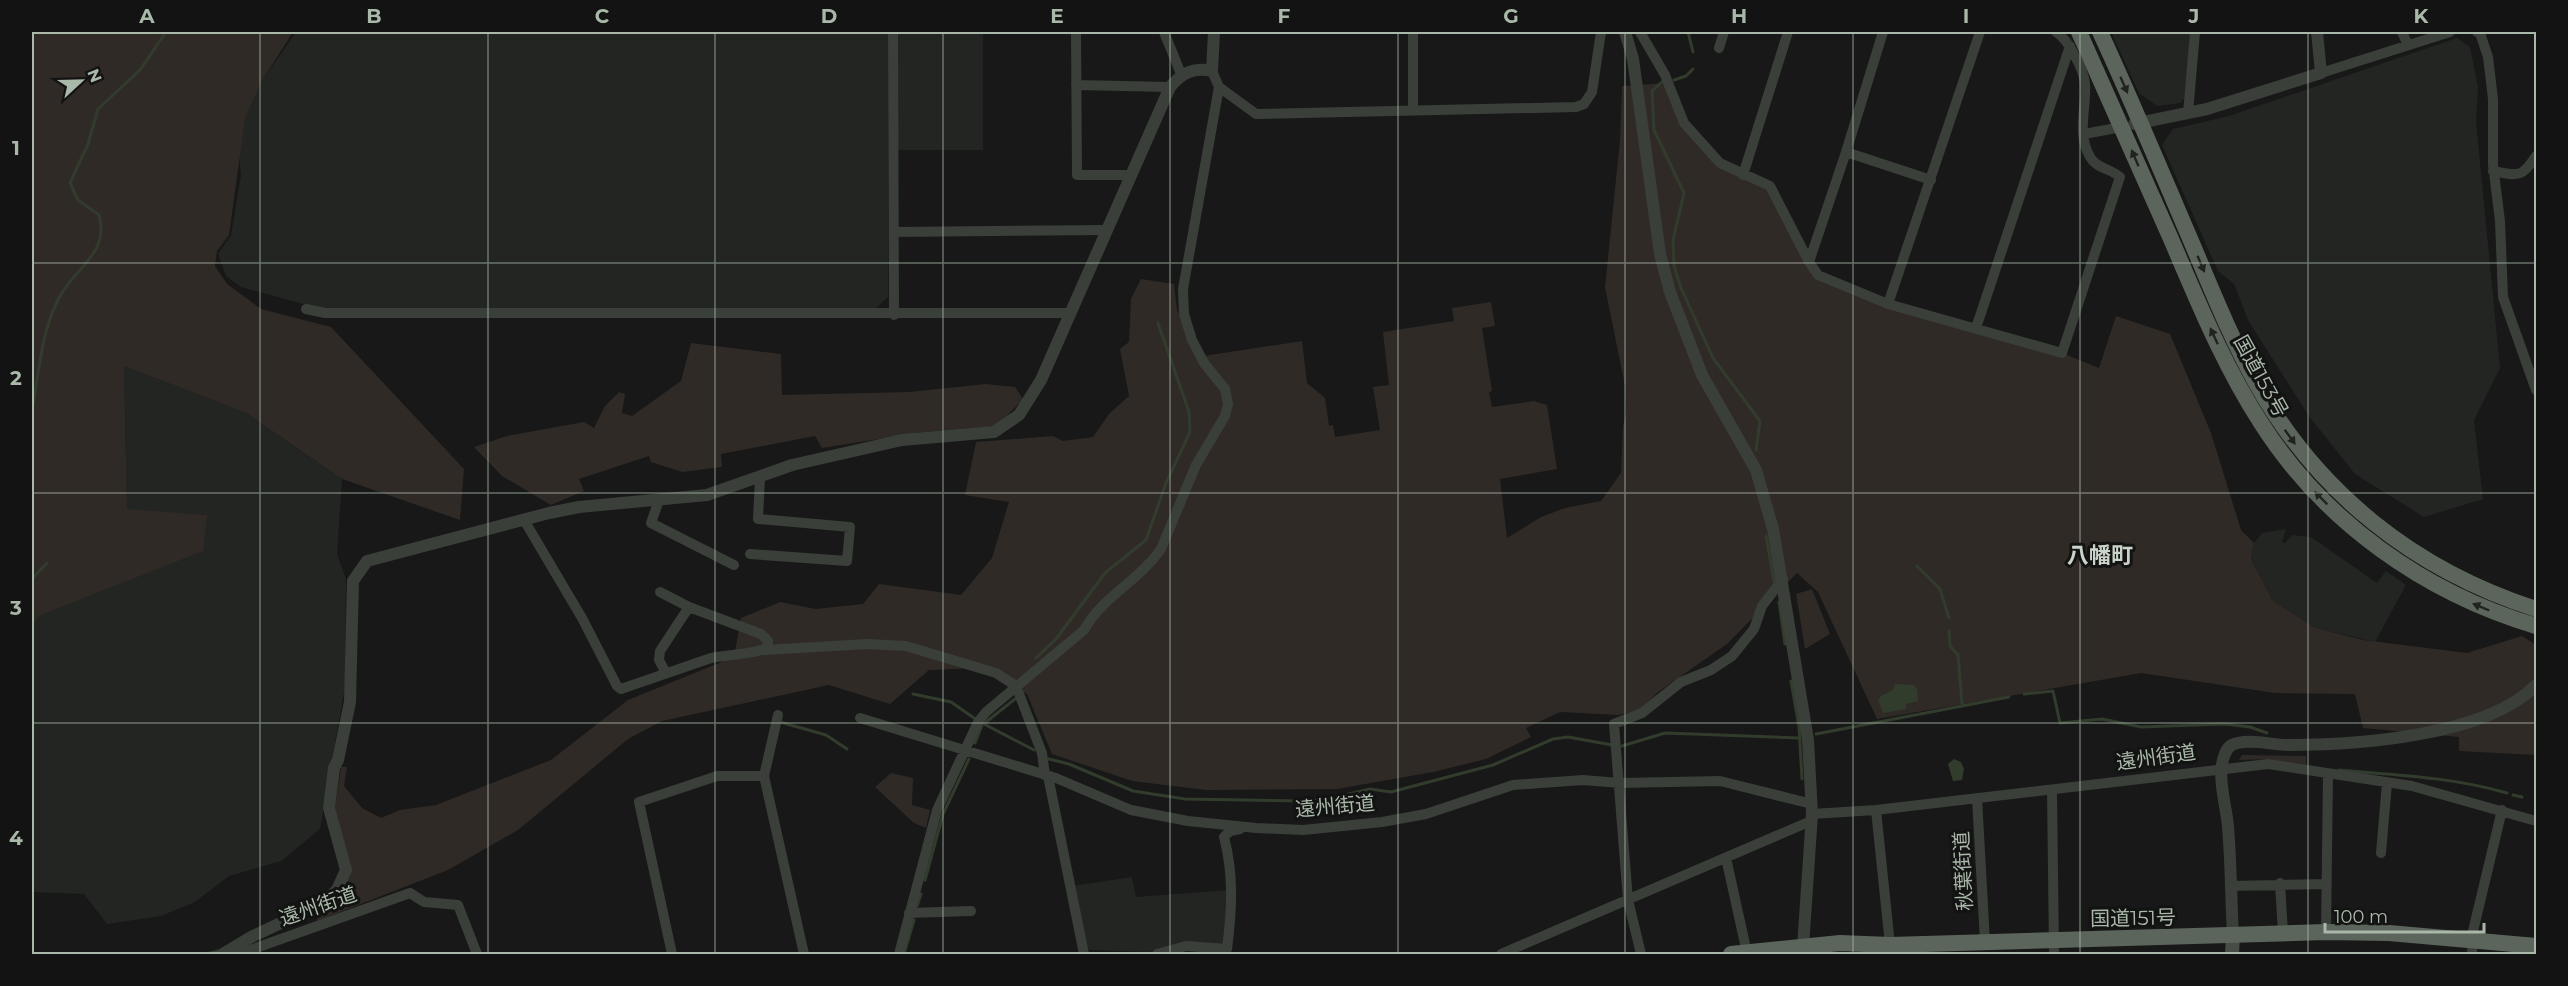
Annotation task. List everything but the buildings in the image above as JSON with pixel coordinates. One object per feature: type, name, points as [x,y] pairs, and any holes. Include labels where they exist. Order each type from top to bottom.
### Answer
[{"type":"highway","name":"国道153号","points":[[2079,32],[2223,353],[2261,424],[2287,459],[2343,518],[2399,564],[2430,583],[2482,607],[2536,626]]},
{"type":"highway","name":"国道153号","points":[[2100,32],[2244,361],[2278,419],[2311,464],[2355,509],[2417,555],[2479,589],[2536,609]]},
{"type":"highway","name":"国道151号","points":[[1739,954],[1840,943],[2054,948],[2326,932],[2389,933],[2472,947],[2536,946]]},
{"type":"main road","points":[[2232,954],[2233,936]]},
{"type":"street","points":[[893,32],[894,315]]},
{"type":"street","points":[[1076,32],[1077,175],[1130,175]]},
{"type":"street","points":[[1164,32],[1181,75]]},
{"type":"street","points":[[1214,32],[1212,71],[1219,87],[1256,114],[1584,104],[1592,92],[1601,32]]},
{"type":"street","points":[[1413,32],[1413,110]]},
{"type":"street","points":[[1719,48],[1724,32]]},
{"type":"street","points":[[1743,175],[1788,32]]},
{"type":"street","points":[[1809,262],[1883,32]]},
{"type":"street","points":[[1888,304],[1980,32]]},
{"type":"street","points":[[1632,33],[1665,75],[1684,123],[1720,163],[1770,186],[1818,275],[1888,304],[2062,353],[2120,177],[2113,171],[2097,167],[2089,155],[2081,119],[2085,82],[2066,38],[2056,32]]},
{"type":"street","points":[[2188,113],[2195,32]]},
{"type":"street","points":[[2318,32],[2321,73]]},
{"type":"street","points":[[2402,32],[2408,45]]},
{"type":"street","points":[[2084,134],[2188,113],[2450,32]]},
{"type":"street","points":[[2477,32],[2480,33],[2488,57],[2492,82],[2493,171],[2500,221],[2503,297],[2536,390]]},
{"type":"street","points":[[1632,33],[1633,59],[1660,254],[1670,292],[1702,375],[1756,470],[1773,529],[1804,704],[1811,813],[1803,946]]},
{"type":"street","points":[[1976,328],[2070,46]]},
{"type":"street","points":[[223,954],[254,936],[322,903],[337,890],[346,870],[328,808],[334,768],[339,760],[350,702],[353,581],[367,561],[579,507],[715,494],[792,465],[902,440],[983,435],[1006,426],[1019,415],[1031,399],[1170,87],[1181,75],[1195,69],[1212,71]]},
{"type":"street","points":[[1076,85],[1170,87]]},
{"type":"street","points":[[898,954],[937,810],[967,751],[978,722],[1016,686],[1084,630],[1100,606],[1153,561],[1161,549],[1196,465],[1227,411],[1225,389],[1204,363],[1184,314],[1183,289],[1219,87]]},
{"type":"street","points":[[1846,152],[1931,180]]},
{"type":"street","points":[[2493,171],[2516,175],[2526,172],[2536,156]]},
{"type":"street","points":[[894,232],[1107,230]]},
{"type":"street","points":[[306,309],[325,313],[894,315],[1070,313]]},
{"type":"street","points":[[750,554],[847,561],[850,527],[758,519],[759,477]]},
{"type":"street","points":[[659,500],[651,523],[734,565]]},
{"type":"street","points":[[524,520],[582,618],[617,686],[621,689],[726,654],[867,644],[906,646],[996,672],[1016,686],[1042,753],[1084,954]]},
{"type":"street","points":[[1641,954],[1628,900],[1614,724],[1642,712],[1681,682],[1711,670],[1732,656],[1754,629],[1762,606],[1782,579]]},
{"type":"street","points":[[660,592],[689,607],[761,634],[768,641],[765,650]]},
{"type":"street","points":[[666,673],[659,660],[660,651],[689,607]]},
{"type":"street","points":[[2233,936],[2222,768],[2225,752],[2230,745],[2238,742],[2287,745],[2423,734],[2455,726],[2508,706],[2536,685]]},
{"type":"street","points":[[778,715],[764,776],[804,954]]},
{"type":"street","name":"遠州街道","points":[[860,718],[1046,776],[1131,810],[1188,821],[1257,828],[1304,830],[1389,820],[1426,814],[1513,785],[1583,780],[1620,783],[1720,781],[1811,813],[1876,810],[2268,764],[2328,775],[2412,786],[2536,821]]},
{"type":"street","points":[[2326,932],[2328,775]]},
{"type":"street","points":[[672,954],[639,802],[717,776],[764,776]]},
{"type":"street","points":[[2381,853],[2387,783]]},
{"type":"street","points":[[2052,790],[2054,948]]},
{"type":"street","name":"秋葉街道","points":[[1977,798],[1983,948]]},
{"type":"street","points":[[1876,810],[1890,945]]},
{"type":"street","points":[[2472,947],[2486,865],[2502,810]]},
{"type":"street","name":"遠州街道","points":[[1501,954],[1726,858],[1811,813]]},
{"type":"street","points":[[1157,954],[1186,946],[1227,949],[1233,906],[1230,858],[1224,837],[1214,827],[1191,825],[1188,821]]},
{"type":"street","points":[[1224,837],[1230,831],[1257,828]]},
{"type":"street","points":[[1726,858],[1739,954]]},
{"type":"street","points":[[2280,883],[2283,934]]},
{"type":"street","points":[[2231,885],[2326,884]]},
{"type":"street","name":"遠州街道","points":[[239,954],[263,950],[410,893],[424,902],[458,905],[477,954]]},
{"type":"street","points":[[909,913],[971,911]]},
{"type":"shaded area","points":[[32,32],[293,32],[262,81],[245,119],[229,235],[217,251],[215,266],[227,284],[261,309],[331,327],[464,469],[460,520],[342,479],[246,413],[124,366],[127,509],[207,515],[203,551],[41,615],[32,624]]},
{"type":"shaded area","points":[[296,32],[888,32],[888,297],[874,310],[325,310],[241,287],[226,276],[218,254],[231,235],[241,175],[239,152],[245,119],[262,81]]},
{"type":"shaded area","points":[[898,32],[983,32],[983,150],[898,150]]},
{"type":"shaded area","points":[[2111,32],[2191,32],[2184,99],[2180,103],[2157,106],[2139,93]]},
{"type":"shaded area","points":[[2457,38],[2470,47],[2478,87],[2476,121],[2500,368],[2474,420],[2483,499],[2424,517],[2355,474],[2308,415],[2248,320],[2234,284],[2218,271],[2162,145],[2173,129],[2229,116]]},
{"type":"shaded area","points":[[1668,83],[1680,116],[1720,163],[1770,186],[1812,270],[1888,304],[2062,353],[2099,368],[2116,316],[2170,334],[2211,433],[2241,530],[2254,543],[2251,559],[2273,601],[2316,628],[2363,640],[2467,653],[2522,636],[2536,645],[2536,755],[2459,751],[2459,737],[2363,728],[2355,694],[2275,693],[2141,673],[1877,719],[1818,592],[1797,573],[1727,644],[1658,692],[1640,710],[1619,715],[1560,712],[1526,728],[1531,737],[1486,759],[1433,772],[1337,789],[1206,790],[1132,781],[1052,754],[1027,694],[979,668],[929,670],[890,704],[829,685],[662,721],[628,739],[518,830],[448,870],[317,921],[319,911],[344,893],[351,872],[335,808],[341,767],[347,767],[344,786],[362,808],[381,818],[400,810],[436,805],[551,760],[628,700],[734,657],[741,618],[780,602],[816,609],[863,604],[879,584],[961,595],[992,558],[1009,502],[965,495],[976,442],[1053,436],[1063,441],[1093,437],[1109,414],[1129,396],[1120,349],[1129,342],[1131,299],[1141,279],[1174,284],[1177,310],[1197,357],[1302,341],[1307,383],[1325,398],[1329,426],[1333,425],[1335,437],[1380,430],[1373,387],[1389,385],[1383,332],[1454,321],[1452,308],[1491,302],[1495,326],[1482,328],[1492,391],[1489,392],[1492,407],[1534,401],[1547,405],[1557,469],[1500,479],[1507,538],[1541,517],[1565,508],[1601,501],[1621,473],[1623,426],[1626,413],[1625,386],[1605,287],[1620,140],[1622,86]]},
{"type":"shaded area","points":[[691,343],[781,354],[782,395],[909,392],[986,384],[1015,387],[1023,399],[997,426],[923,432],[822,448],[815,436],[721,454],[722,467],[682,472],[651,462],[649,456],[579,479],[584,491],[551,505],[502,476],[474,447],[507,436],[584,422],[594,428],[605,406],[619,392],[625,394],[622,413],[632,416],[681,381]]},
{"type":"shaded area","points":[[124,366],[246,413],[342,479],[337,554],[346,579],[345,687],[320,829],[281,861],[229,876],[195,902],[161,916],[107,924],[84,894],[32,892],[32,624],[40,615],[206,515],[127,510]]},
{"type":"shaded area","points":[[2286,529],[2282,542],[2285,543],[2292,535],[2311,537],[2377,583],[2386,571],[2406,585],[2375,642],[2316,628],[2273,601],[2251,559],[2254,543],[2262,533]]},
{"type":"shaded area","points":[[1812,589],[1830,634],[1805,649],[1796,594]]},
{"type":"shaded area","points":[[1895,684],[1914,685],[1917,689],[1918,701],[1906,704],[1906,709],[1883,713],[1878,700],[1893,690]]},
{"type":"shaded area","points":[[2242,755],[2306,756],[2306,767],[2269,759],[2239,760]]},
{"type":"shaded area","points":[[1954,759],[1961,762],[1964,769],[1962,780],[1953,781],[1948,764]]},
{"type":"shaded area","points":[[891,773],[913,778],[912,805],[930,810],[926,828],[914,823],[875,787]]},
{"type":"shaded area","points":[[1132,877],[1136,897],[1229,890],[1224,942],[1221,945],[1184,942],[1149,952],[1090,950],[1085,947],[1072,886]]},
{"type":"waterway","points":[[32,410],[44,338],[53,311],[65,287],[89,260],[100,240],[99,215],[78,200],[70,183],[88,144],[98,109],[140,70],[166,32]]},
{"type":"waterway","points":[[1688,32],[1693,52]]},
{"type":"waterway","points":[[1674,80],[1686,76],[1693,69]]},
{"type":"waterway","points":[[1663,81],[1652,91],[1654,130],[1684,193],[1673,240],[1674,266],[1681,288],[1713,358],[1760,421],[1756,450]]},
{"type":"waterway","points":[[1036,658],[1056,639],[1105,573],[1146,540],[1166,483],[1190,432],[1189,412],[1158,323]]},
{"type":"waterway","points":[[1766,536],[1774,581]]},
{"type":"waterway","points":[[32,579],[47,563]]},
{"type":"waterway","points":[[1917,566],[1940,589],[1949,618]]},
{"type":"waterway","points":[[1779,602],[1785,644]]},
{"type":"waterway","points":[[1949,631],[1950,646],[1958,655],[1962,704]]},
{"type":"waterway","points":[[1791,681],[1799,727],[1802,779]]},
{"type":"waterway","points":[[2024,694],[2053,691],[2060,723],[2102,719],[2141,727],[2225,724],[2250,727],[2267,733]]},
{"type":"waterway","points":[[913,694],[951,702],[974,718]]},
{"type":"waterway","points":[[1816,734],[2009,697]]},
{"type":"waterway","points":[[986,722],[1015,699]]},
{"type":"waterway","points":[[780,722],[826,735],[847,749]]},
{"type":"waterway","points":[[982,723],[1034,750]]},
{"type":"waterway","points":[[975,743],[982,725]]},
{"type":"waterway","points":[[1622,746],[1665,733],[1799,738]]},
{"type":"waterway","points":[[1049,759],[1069,764],[1133,791],[1185,799],[1303,801],[1328,799],[1370,789],[1391,792],[1493,765],[1553,739],[1568,737],[1612,745]]},
{"type":"waterway","points":[[925,880],[943,814],[969,759]]},
{"type":"waterway","points":[[2339,770],[2445,780],[2507,793]]},
{"type":"waterway","points":[[2513,795],[2522,797]]},
{"type":"waterway","points":[[917,906],[921,894]]},
{"type":"waterway","points":[[904,954],[914,920]]},
{"type":"waterway","points":[[206,954],[218,951]]},
{"type":"district","name":"八幡町","points":[[2100,555]]}]
